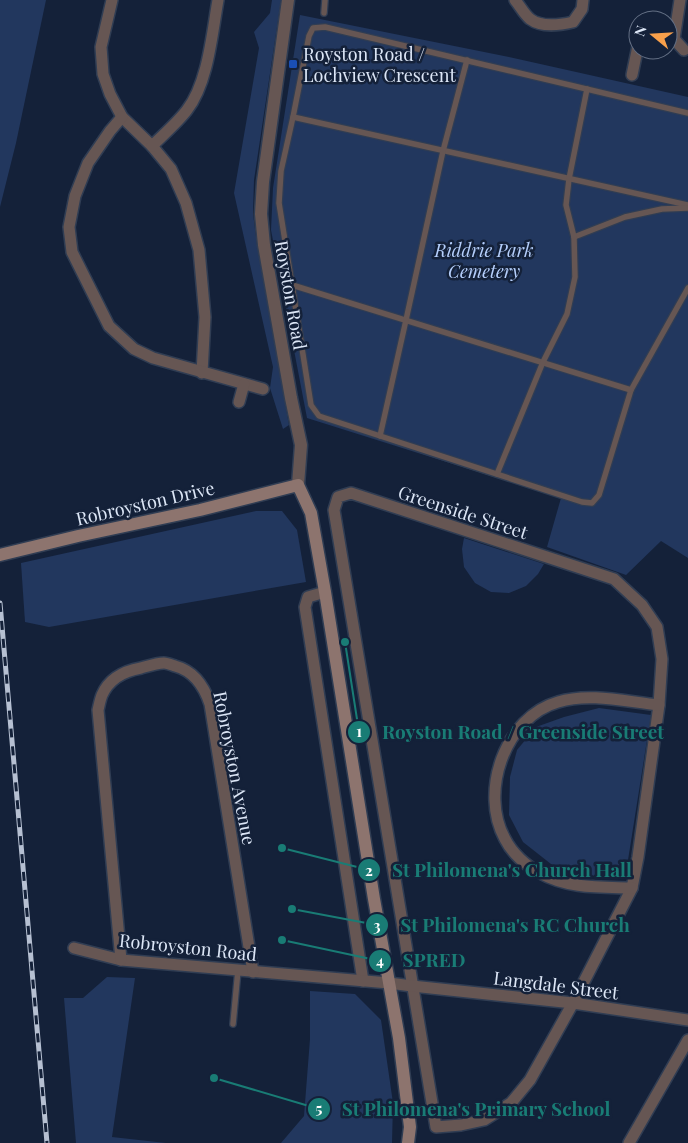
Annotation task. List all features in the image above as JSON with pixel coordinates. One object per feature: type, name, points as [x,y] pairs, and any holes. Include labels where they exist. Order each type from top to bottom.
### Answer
[{"type":"main road","name":"Robroyston Drive","points":[[2,555],[78,536],[200,510],[298,485]]},
{"type":"main road","name":"Royston Road","points":[[298,485],[311,513],[326,592],[374,899],[400,1046],[410,1127],[408,1143]]},
{"type":"street","points":[[112,0],[100,47],[103,74],[110,94],[122,117],[152,146],[171,170],[186,203],[199,250],[205,317],[202,373]]},
{"type":"street","points":[[152,146],[187,110],[202,85],[218,0]]},
{"type":"street","name":"Royston Road","points":[[288,0],[263,182],[261,214],[264,245],[301,445],[298,485]]},
{"type":"street","points":[[515,0],[530,19],[544,24],[559,25],[573,22],[582,9],[583,0]]},
{"type":"street","points":[[678,45],[684,50]]},
{"type":"street","points":[[632,75],[635,60]]},
{"type":"street","points":[[122,117],[88,163],[74,196],[69,227],[72,252],[110,326],[134,349],[153,358],[263,389]]},
{"type":"street","points":[[239,402],[244,384]]},
{"type":"street","name":"Greenside Street","points":[[351,493],[614,579],[642,605],[657,627],[662,660],[660,705],[632,888],[573,1003],[530,1080],[511,1103],[484,1120],[461,1125],[436,1127],[334,510],[338,497],[351,493]]},
{"type":"street","points":[[326,592],[308,596],[305,607],[363,981]]},
{"type":"street","name":"Robroyston Avenue","points":[[121,960],[98,710],[101,695],[118,675],[136,668],[164,663],[192,674],[206,691],[210,704],[252,972]]},
{"type":"street","points":[[632,888],[574,885],[539,873],[527,864],[516,855],[504,839],[495,803],[495,783],[500,762],[514,735],[528,719],[546,706],[579,697],[660,705]]},
{"type":"street","name":"Robroyston Road","points":[[74,948],[121,960],[389,982]]},
{"type":"street","name":"Langdale Street","points":[[389,982],[573,1003],[688,1020]]},
{"type":"street","points":[[629,1143],[688,1040]]},
{"type":"lane","points":[[324,13],[325,0]]},
{"type":"lane","points":[[688,113],[325,27],[313,28],[309,36],[281,172],[279,203],[311,405],[319,416],[582,502],[592,503],[600,495],[632,390],[688,288]]},
{"type":"lane","points":[[380,436],[443,151],[467,60]]},
{"type":"lane","points":[[497,474],[543,362],[567,314],[575,277],[574,237],[566,205],[586,89]]},
{"type":"lane","points":[[293,117],[688,207]]},
{"type":"lane","points":[[574,237],[625,217],[662,209],[688,207]]},
{"type":"lane","points":[[292,285],[632,390]]},
{"type":"lane","points":[[234,1024],[238,970]]},
{"type":"green space","points":[[0,0],[46,0],[16,143],[0,207]]},
{"type":"green space","points":[[272,0],[281,0],[254,180],[253,213],[289,425],[283,429],[270,388],[273,367],[234,193],[259,48],[254,32],[270,13]]},
{"type":"green space","name":"Riddrie Park Cemetery","points":[[300,15],[509,57],[688,97],[688,558],[661,541],[626,575],[547,547],[561,498],[307,418],[271,230],[273,188]]},
{"type":"green space","points":[[256,511],[282,511],[297,530],[306,582],[49,627],[25,622],[21,563]]},
{"type":"green space","points":[[464,538],[544,564],[538,574],[526,586],[509,593],[491,592],[475,583],[464,567],[462,549]]},
{"type":"green space","points":[[599,708],[651,715],[625,879],[576,874],[551,864],[523,842],[509,815],[510,777],[517,750],[536,727]]},
{"type":"green space","points":[[107,977],[135,978],[112,1137],[166,1143],[76,1143],[64,998],[83,998]]},
{"type":"green space","points":[[310,991],[355,994],[381,1020],[393,1103],[392,1143],[281,1143],[304,1116],[310,1039]]},
{"type":"railway","points":[[0,603],[47,1143]]},
{"type":"place","name":"Royston Road / Lochview Crescent","points":[[293,64]]},
{"type":"place","name":"Royston Road / Greenside Street","points":[[345,642]]},
{"type":"place","name":"St Philomena's Church Hall","points":[[282,848]]},
{"type":"place","name":"St Philomena's RC Church","points":[[292,909]]},
{"type":"place","name":"SPRED","points":[[282,940]]},
{"type":"place","name":"St Philomena's Primary School","points":[[214,1078]]}]
